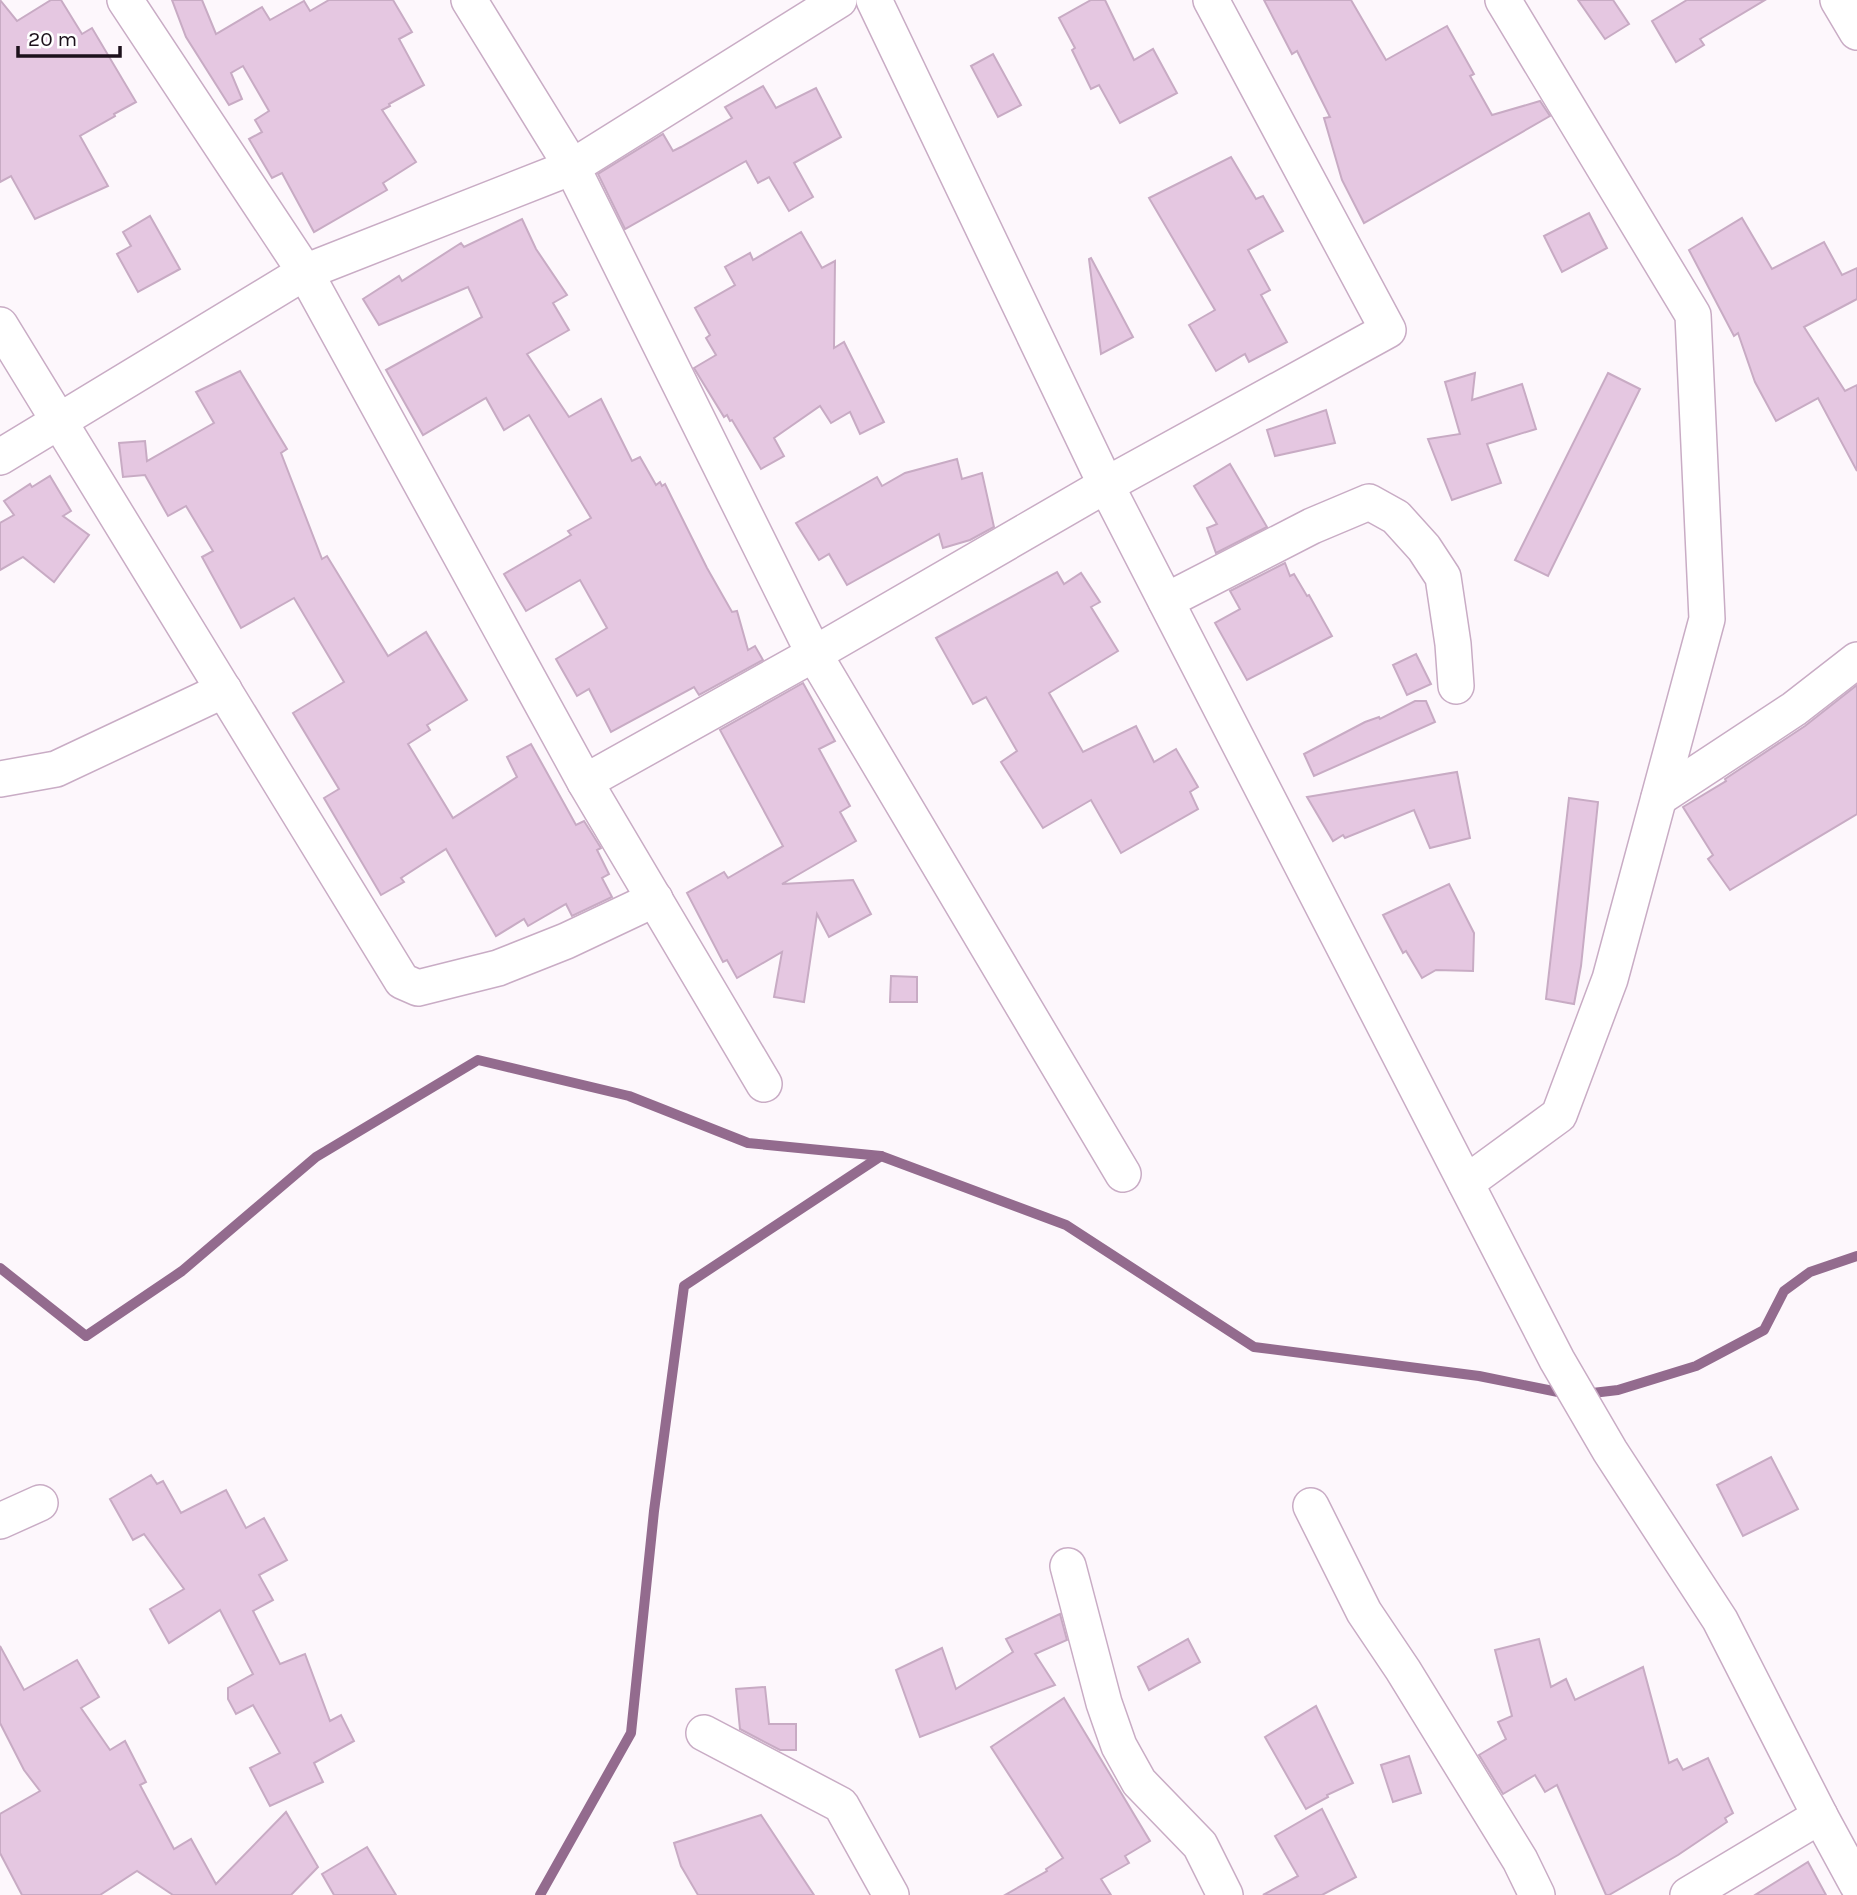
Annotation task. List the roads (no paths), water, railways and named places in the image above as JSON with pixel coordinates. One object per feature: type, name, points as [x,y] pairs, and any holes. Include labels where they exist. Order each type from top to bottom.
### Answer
[{"type":"street","points":[[125,0],[305,272],[585,782],[764,1084]]},
{"type":"street","points":[[468,0],[572,167],[814,654],[1123,1174]]},
{"type":"street","points":[[0,457],[305,272],[572,167],[839,0]]},
{"type":"street","points":[[874,0],[1106,485],[1576,1395],[1720,1620],[1819,1816],[1857,1884]]},
{"type":"street","points":[[585,782],[814,654],[1106,485],[1388,330],[1211,0]]},
{"type":"street","points":[[1466,1183],[1559,1115],[1610,979],[1707,619],[1693,315],[1503,0]]},
{"type":"street","points":[[1838,0],[1857,32]]},
{"type":"street","points":[[0,325],[402,981],[418,988],[498,968],[566,941],[655,899]]},
{"type":"street","points":[[1166,601],[1324,521],[1369,502],[1396,517],[1424,548],[1443,577],[1456,686]]},
{"type":"street","points":[[1659,798],[1794,709],[1857,660]]},
{"type":"street","points":[[0,779],[56,769],[224,690]]},
{"type":"street","points":[[0,1521],[40,1503]]},
{"type":"street","points":[[1311,1506],[1364,1612],[1404,1670],[1520,1860],[1537,1895]]},
{"type":"street","points":[[1068,1566],[1104,1703],[1119,1746],[1139,1782],[1200,1845],[1225,1895]]},
{"type":"street","points":[[704,1733],[841,1805],[891,1895]]},
{"type":"street","points":[[1688,1895],[1819,1816]]},
{"type":"waterway","points":[[0,1268],[86,1336],[182,1271],[316,1157],[478,1060],[629,1096],[748,1143],[881,1156],[1066,1225],[1254,1347],[1479,1376],[1568,1394]]},
{"type":"waterway","points":[[540,1895],[631,1733],[654,1511],[684,1286],[881,1156]]},
{"type":"waterway","points":[[1584,1394],[1618,1390],[1696,1366],[1764,1330],[1784,1291],[1810,1272],[1857,1256]]}]
